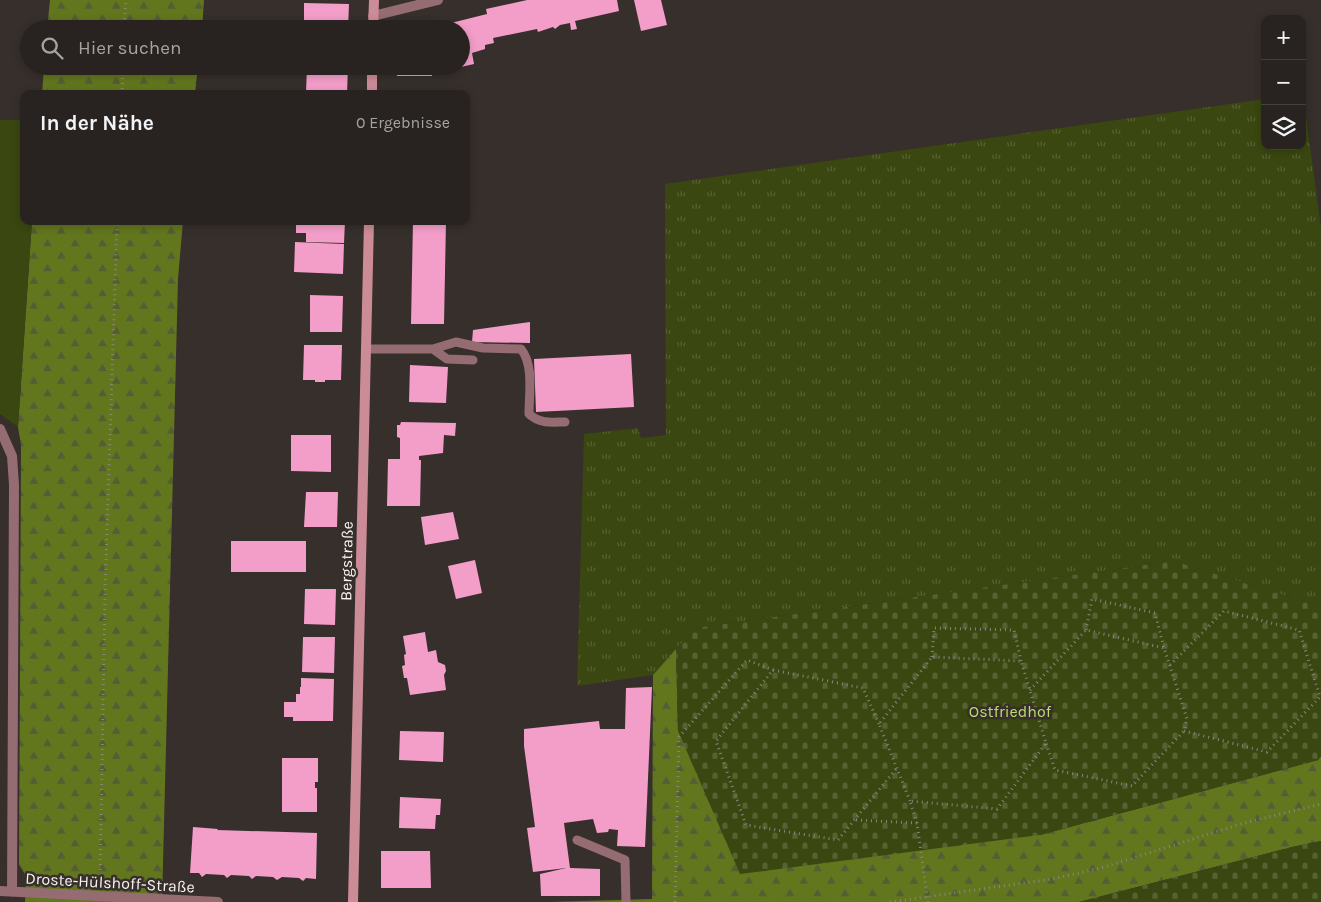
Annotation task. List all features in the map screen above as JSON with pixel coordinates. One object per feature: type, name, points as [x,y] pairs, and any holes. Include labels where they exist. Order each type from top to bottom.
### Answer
[{"type":"street","points":[[373,20],[374,0]]},
{"type":"street","points":[[373,16],[438,0]]},
{"type":"street","points":[[372,75],[372,90]]},
{"type":"street","name":"Bergstraße","points":[[353,902],[369,225]]},
{"type":"street","points":[[0,429],[12,456],[14,485],[12,892]]},
{"type":"street","name":"Droste-Hülshoff-Straße","points":[[0,891],[218,902]]},
{"type":"lane","points":[[366,349],[433,349],[456,342],[483,348],[521,349],[526,356],[529,377],[529,414],[536,420],[546,423],[565,422]]},
{"type":"lane","points":[[433,349],[447,359],[472,360]]},
{"type":"lane","points":[[576,840],[625,860],[626,902]]},
{"type":"path","points":[[125,20],[126,0]]},
{"type":"path","points":[[122,90],[123,75]]},
{"type":"path","points":[[100,862],[105,592],[117,225]]},
{"type":"path","points":[[879,724],[932,657],[934,628],[1014,630],[1021,661],[1046,743],[1055,770],[1132,786],[1184,731],[1187,720],[1155,613],[1092,599],[1086,630],[1030,690]]},
{"type":"path","points":[[1170,665],[1224,611],[1298,630],[1320,697],[1267,752],[1184,731]]},
{"type":"path","points":[[1086,630],[1164,648]]},
{"type":"path","points":[[932,657],[1021,661]]},
{"type":"path","points":[[675,902],[679,737],[747,660],[773,670],[863,688],[910,801],[917,823],[928,902]]},
{"type":"path","points":[[773,670],[716,741],[746,825],[838,840],[896,769]]},
{"type":"path","points":[[910,801],[997,809],[1046,743]]},
{"type":"path","points":[[890,902],[1052,879],[1101,868],[1244,823],[1321,804]]},
{"type":"path","points":[[856,820],[917,823]]},
{"type":"green space","points":[[50,0],[204,0],[203,20],[48,20]]},
{"type":"green space","points":[[43,75],[197,75],[195,90],[42,90]]},
{"type":"green space","points":[[1261,100],[1261,150],[1306,150],[1306,116],[1321,228],[1321,607],[1174,561],[695,628],[653,675],[577,686],[584,434],[638,428],[641,438],[666,435],[665,184]]},
{"type":"green space","points":[[0,120],[20,120],[20,225],[32,225],[18,427],[0,414]]},
{"type":"green space","points":[[32,225],[183,225],[178,279],[162,902],[25,902],[26,876],[19,865],[21,445],[18,427]]},
{"type":"green space","name":"Ostfriedhof","points":[[1174,561],[1321,607],[1321,756],[1318,760],[1040,835],[740,874],[678,731],[676,649],[695,628]]},
{"type":"green space","points":[[676,649],[678,731],[1040,835],[1318,760],[1321,756],[1321,841],[1079,902],[548,902],[652,899],[653,675]]},
{"type":"green space","points":[[1321,841],[1321,902],[1079,902],[1292,847]]},
{"type":"building","points":[[527,0],[617,0],[619,11],[575,21],[577,29],[571,30],[570,23],[560,25],[555,29],[553,27],[538,32],[537,29],[493,38],[494,43],[485,45],[485,49],[472,53],[474,64],[470,65],[470,20],[463,20],[487,14],[486,9]]},
{"type":"building","points":[[634,0],[661,0],[667,25],[641,31]]},
{"type":"building","points":[[304,3],[349,4],[348,20],[304,20]]},
{"type":"building","points":[[307,75],[348,75],[347,90],[306,90]]},
{"type":"building","points":[[397,75],[432,75],[432,76]]},
{"type":"building","points":[[296,225],[345,225],[344,243],[306,242],[306,233],[296,233]]},
{"type":"building","points":[[413,225],[446,225],[444,324],[411,324]]},
{"type":"building","points":[[295,242],[344,244],[343,274],[294,272]]},
{"type":"building","points":[[310,295],[343,296],[342,332],[310,332]]},
{"type":"building","points":[[530,322],[530,343],[472,342],[473,330]]},
{"type":"building","points":[[304,345],[342,345],[341,380],[315,382],[315,380],[303,380]]},
{"type":"building","points":[[631,354],[634,407],[536,412],[534,359]]},
{"type":"building","points":[[410,365],[448,367],[446,403],[409,402]]},
{"type":"building","points":[[401,422],[456,423],[455,436],[444,435],[443,453],[419,456],[419,460],[421,460],[420,506],[387,506],[388,459],[400,459],[400,438],[397,437],[397,425],[400,425]]},
{"type":"building","points":[[291,435],[331,435],[331,472],[291,471]]},
{"type":"building","points":[[306,492],[338,492],[337,527],[304,527]]},
{"type":"building","points":[[453,512],[459,539],[425,545],[421,517]]},
{"type":"building","points":[[231,541],[306,541],[306,572],[231,572]]},
{"type":"building","points":[[475,560],[482,593],[456,599],[448,566]]},
{"type":"building","points":[[305,589],[336,589],[335,625],[304,624]]},
{"type":"building","points":[[425,632],[428,652],[436,650],[438,662],[445,665],[446,690],[410,695],[407,678],[404,678],[402,666],[405,665],[404,655],[406,654],[403,636]]},
{"type":"building","points":[[303,637],[335,637],[334,673],[302,672]]},
{"type":"building","points":[[301,678],[334,679],[333,721],[293,721],[293,717],[284,717],[284,702],[296,702],[296,694],[300,694]]},
{"type":"building","points":[[652,687],[645,847],[617,846],[618,830],[609,829],[608,832],[597,833],[593,819],[564,823],[570,868],[600,869],[600,896],[541,896],[540,874],[566,868],[533,872],[527,828],[535,827],[524,746],[524,729],[599,721],[600,729],[625,729],[626,688]]},
{"type":"building","points":[[400,731],[444,732],[443,762],[399,760]]},
{"type":"building","points":[[282,758],[318,758],[318,782],[315,782],[315,788],[317,788],[317,812],[282,812]]},
{"type":"building","points":[[400,797],[441,799],[440,815],[436,815],[435,829],[399,828]]},
{"type":"building","points":[[193,827],[217,830],[317,833],[316,879],[306,878],[303,881],[299,878],[282,877],[277,880],[273,877],[256,876],[252,879],[249,876],[231,875],[227,878],[224,875],[206,874],[202,877],[199,873],[190,873]]},
{"type":"building","points":[[381,851],[430,851],[431,888],[381,888]]}]
